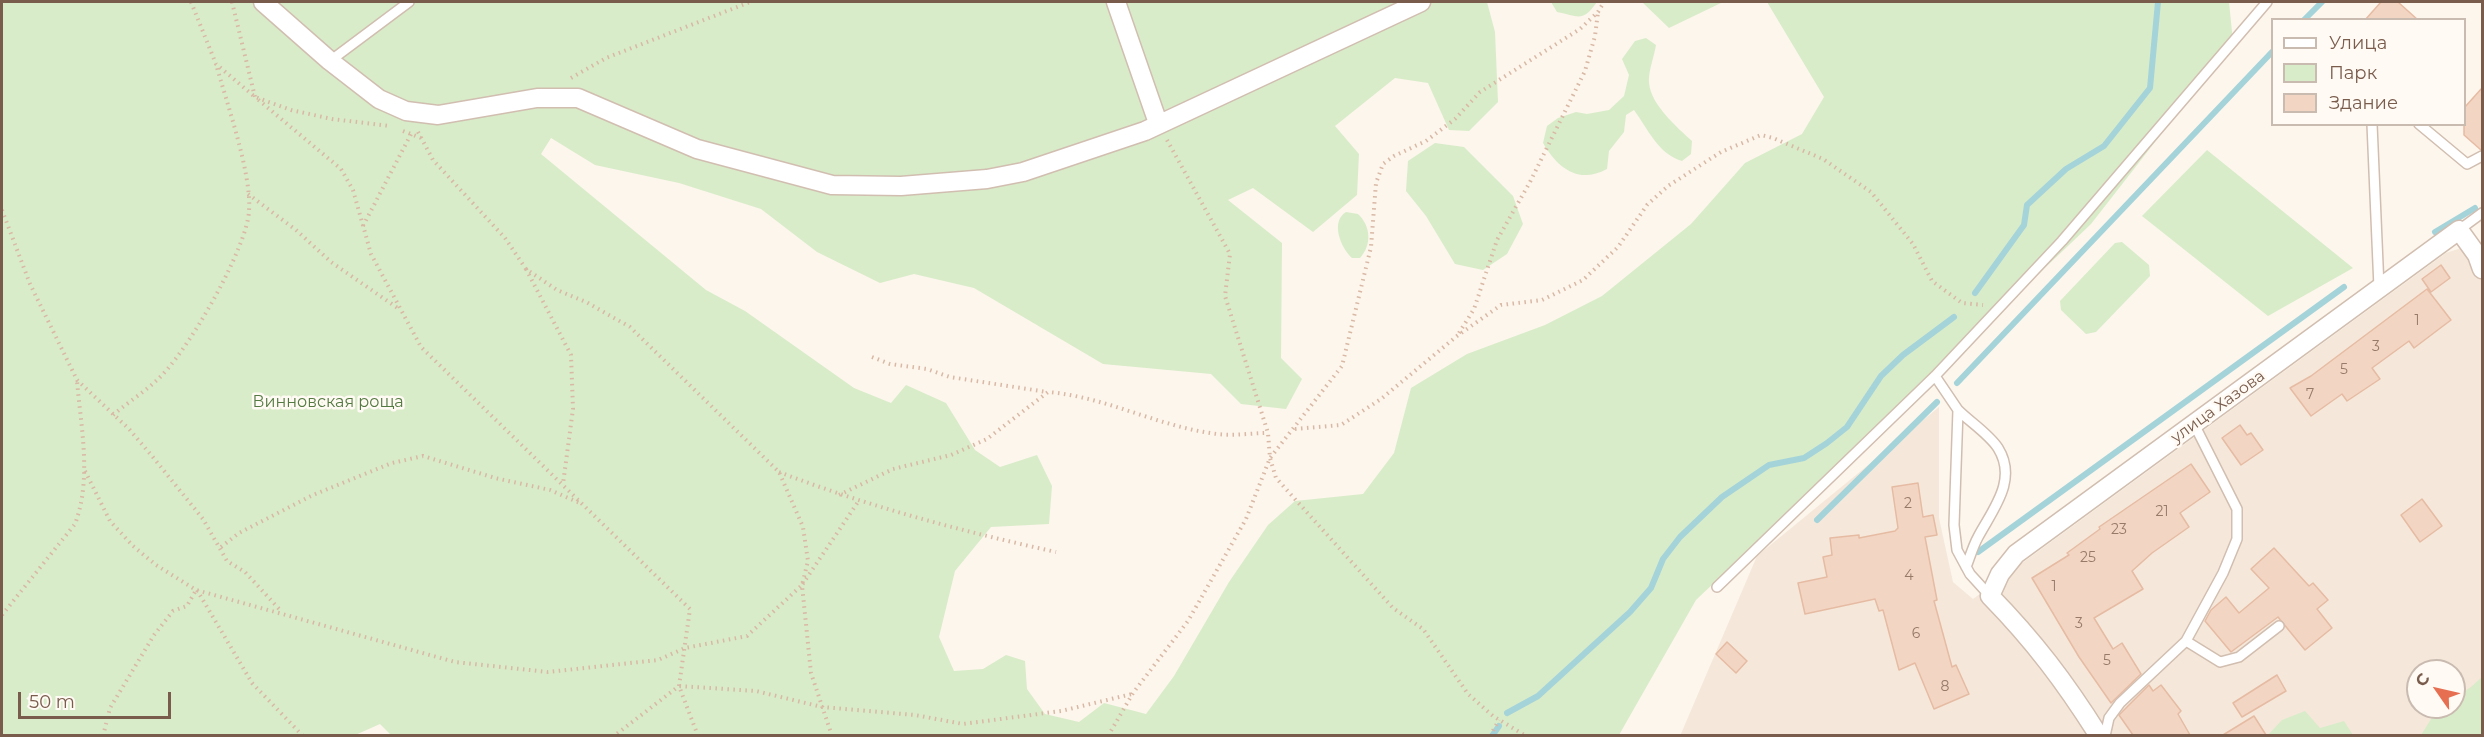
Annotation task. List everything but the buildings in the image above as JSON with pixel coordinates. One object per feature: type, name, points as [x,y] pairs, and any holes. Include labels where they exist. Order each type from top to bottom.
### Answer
[{"type":"street","points":[[263,2],[330,61],[379,99],[406,111],[438,115],[537,98],[578,98],[697,149],[832,185],[901,186],[987,179],[1023,172],[1116,142],[1145,131],[1422,2]]},
{"type":"street","points":[[1116,2],[1158,123]]},
{"type":"street","points":[[2459,230],[2477,255],[2482,269]]},
{"type":"street","name":"улица Хазова","points":[[1990,596],[2000,574],[2016,554],[2459,230]]},
{"type":"street","points":[[1990,596],[2031,638],[2063,680],[2099,735]]},
{"type":"lane","points":[[330,61],[409,2]]},
{"type":"lane","points":[[1717,587],[1935,376],[2062,241],[2267,2]]},
{"type":"lane","points":[[2372,126],[2379,288]]},
{"type":"lane","points":[[2421,126],[2467,164],[2482,156]]},
{"type":"lane","points":[[2459,230],[2482,213]]},
{"type":"lane","points":[[1935,376],[1958,410],[1997,447],[2005,464],[2006,481],[1998,504],[1978,537],[1966,567]]},
{"type":"lane","points":[[1958,410],[1954,525],[1958,550],[1966,567],[1990,596]]},
{"type":"lane","points":[[2105,735],[2109,718],[2120,703],[2186,641],[2223,573],[2237,539],[2237,509],[2194,424]]},
{"type":"lane","points":[[2186,641],[2220,662],[2239,657],[2279,626]]},
{"type":"path","points":[[113,415],[157,381],[180,352],[242,243],[249,210],[243,169],[216,64],[191,2]]},
{"type":"path","points":[[232,2],[255,97]]},
{"type":"path","points":[[606,58],[750,2]]},
{"type":"path","points":[[1108,735],[1133,693],[1188,621],[1246,519],[1270,458],[1342,366],[1371,246],[1376,183],[1383,164],[1394,156],[1426,141],[1455,119],[1480,92],[1580,29],[1598,12],[1604,2]]},
{"type":"path","points":[[1457,336],[1474,309],[1497,240],[1530,182],[1585,71],[1595,36],[1598,12]]},
{"type":"path","points":[[216,64],[341,169],[353,190],[371,254],[421,347],[690,609],[679,686],[698,735]]},
{"type":"path","points":[[255,97],[291,110],[332,119],[375,122],[422,139]]},
{"type":"path","points":[[406,111],[433,160],[505,238],[526,268],[571,355],[573,408],[563,485]]},
{"type":"path","points":[[1158,123],[1230,254],[1225,296],[1268,433],[1270,458],[1276,478],[1393,608],[1423,629],[1468,694],[1499,720],[1526,735]]},
{"type":"path","points":[[363,226],[411,134]]},
{"type":"path","points":[[1294,429],[1341,425],[1381,399],[1457,336],[1502,305],[1542,300],[1583,280],[1618,247],[1647,205],[1668,186],[1721,152],[1761,135],[1823,159],[1871,192],[1913,244],[1932,281],[1962,303],[1999,307]]},
{"type":"path","points":[[247,193],[296,230],[331,262],[400,310]]},
{"type":"path","points":[[2,210],[30,284],[76,380],[86,471],[80,510],[75,524],[2,615]]},
{"type":"path","points":[[526,268],[557,290],[596,307],[630,327],[697,390],[778,472],[804,527],[808,561],[802,585],[811,673],[832,735]]},
{"type":"path","points":[[872,357],[890,363],[927,369],[950,377],[1073,394],[1118,405],[1139,415],[1217,434],[1268,433]]},
{"type":"path","points":[[76,380],[152,456],[202,519],[221,547],[227,561],[245,572],[281,612]]},
{"type":"path","points":[[839,495],[893,469],[951,455],[987,439],[1048,392]]},
{"type":"path","points":[[221,547],[239,533],[313,495],[392,463],[423,456],[495,478],[550,490],[585,505]]},
{"type":"path","points":[[86,471],[110,521],[133,546],[156,565],[196,590],[455,662],[548,672],[658,660],[685,648],[747,636],[802,585],[858,502]]},
{"type":"path","points":[[778,472],[858,502],[951,529],[1056,552]]},
{"type":"path","points":[[104,735],[110,708],[154,635],[173,611],[187,606],[196,590]]},
{"type":"path","points":[[196,590],[252,683],[303,735]]},
{"type":"path","points":[[614,735],[679,686],[756,691],[822,707],[915,716],[963,724],[1061,711],[1133,693]]},
{"type":"path","points":[[1490,735],[1499,720]]},
{"type":"shaded area","points":[[2482,241],[2482,735],[1680,736],[1757,556],[1939,407],[1939,518],[1953,582],[1973,599],[2446,253]]},
{"type":"green space","name":"Винновская роща","points":[[2,2],[1487,2],[1495,32],[1498,102],[1469,131],[1449,130],[1428,83],[1395,78],[1335,126],[1359,154],[1357,195],[1313,232],[1253,188],[1228,200],[1282,243],[1281,358],[1302,379],[1286,409],[1241,404],[1211,374],[1103,364],[974,288],[914,274],[880,283],[817,252],[761,209],[679,183],[595,165],[551,138],[541,154],[706,290],[745,311],[854,388],[891,403],[906,385],[946,403],[975,450],[1000,467],[1037,455],[1052,486],[1049,524],[991,527],[955,571],[939,637],[954,671],[983,669],[1006,655],[1025,661],[1027,689],[1045,714],[1079,722],[1104,703],[1146,714],[1174,676],[1229,582],[1268,525],[1295,501],[1363,494],[1394,453],[1411,388],[1467,354],[1545,325],[1602,296],[1691,224],[1745,163],[1802,134],[1824,97],[1767,2],[2229,2],[2233,42],[2091,224],[1696,600],[1619,735],[392,736],[380,724],[353,736],[2,736]]},
{"type":"green space","points":[[1551,2],[1597,2],[1588,13],[1575,16],[1557,12]]},
{"type":"green space","points":[[1642,2],[1723,2],[1669,28]]},
{"type":"green space","points":[[1646,38],[1656,45],[1649,74],[1654,99],[1666,115],[1692,141],[1691,154],[1682,161],[1666,153],[1654,140],[1634,110],[1626,115],[1624,132],[1609,151],[1607,169],[1587,175],[1569,171],[1555,159],[1543,143],[1547,126],[1558,118],[1576,112],[1587,114],[1609,110],[1624,96],[1629,75],[1622,59],[1635,41]]},
{"type":"green space","points":[[1435,143],[1464,147],[1513,196],[1523,224],[1507,254],[1483,270],[1455,264],[1426,216],[1406,191],[1408,161]]},
{"type":"green space","points":[[2207,150],[2353,268],[2268,316],[2142,216]]},
{"type":"green space","points":[[1346,212],[1358,214],[1368,230],[1367,247],[1360,258],[1352,258],[1341,242],[1339,222],[1341,216]]},
{"type":"green space","points":[[2122,242],[2149,265],[2150,276],[2096,332],[2086,334],[2061,310],[2060,301],[2115,243]]},
{"type":"green space","points":[[2482,677],[2482,735],[2421,735],[2431,719],[2466,719],[2466,690]]},
{"type":"green space","points":[[2305,711],[2320,728],[2344,721],[2353,735],[2268,735],[2282,720]]},
{"type":"waterway","points":[[1975,293],[2024,225],[2027,205],[2066,169],[2104,146],[2150,88],[2158,2]]},
{"type":"waterway","points":[[2306,18],[2322,2]]},
{"type":"waterway","points":[[1957,383],[2271,53]]},
{"type":"waterway","points":[[2435,232],[2475,208]]},
{"type":"waterway","points":[[1978,552],[2344,287]]},
{"type":"waterway","points":[[1507,713],[1538,696],[1630,612],[1651,588],[1663,559],[1680,537],[1722,497],[1769,465],[1804,458],[1827,443],[1847,427],[1881,376],[1903,355],[1954,317]]},
{"type":"waterway","points":[[1817,520],[1937,402]]},
{"type":"waterway","points":[[1492,736],[1499,726]]}]
